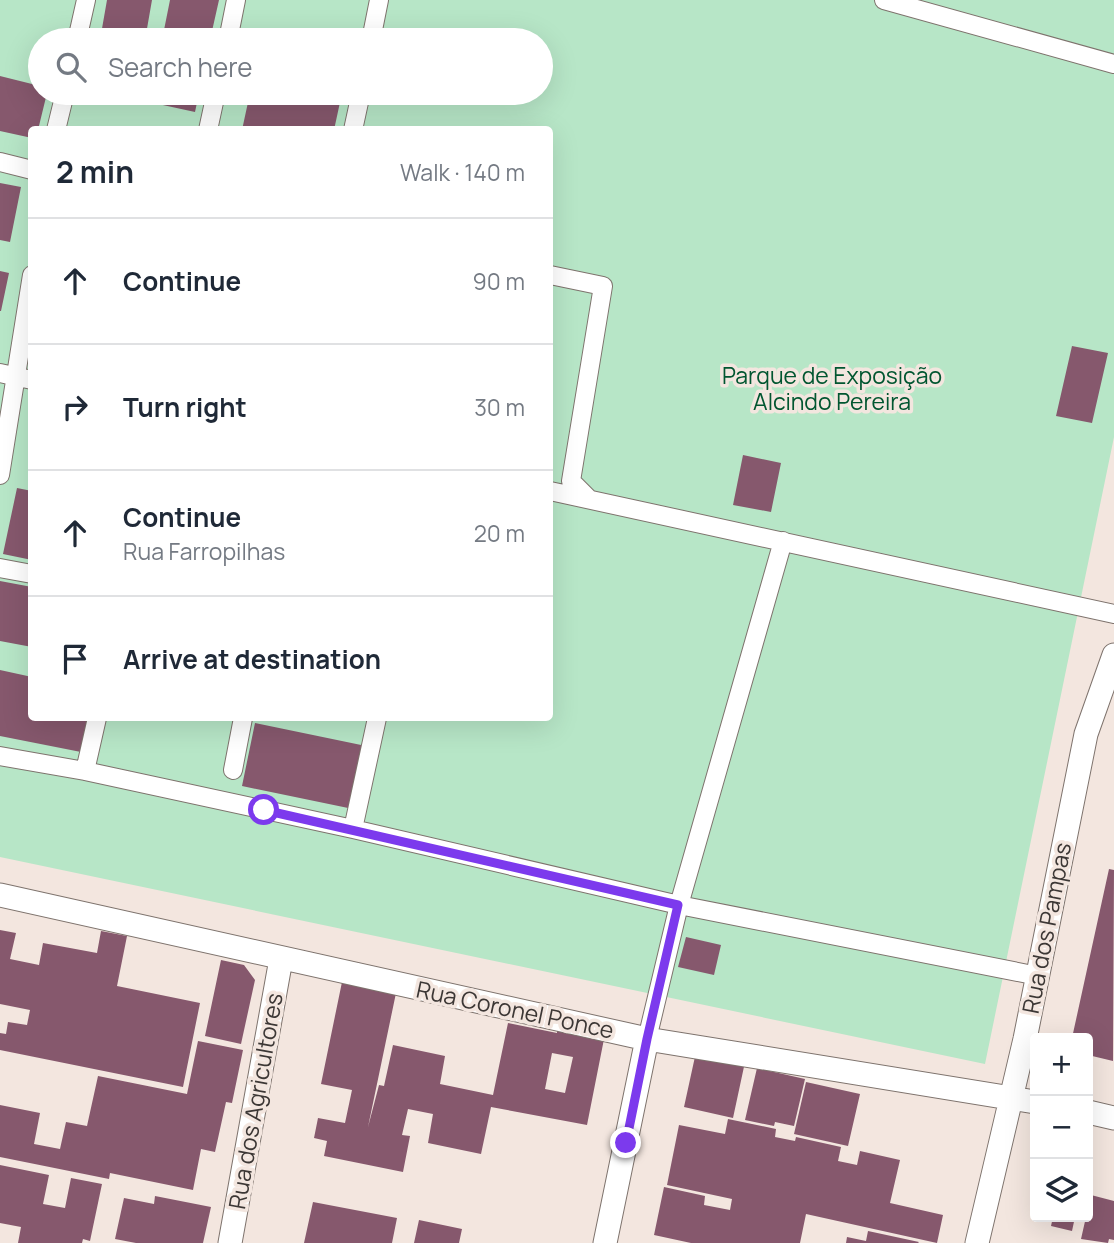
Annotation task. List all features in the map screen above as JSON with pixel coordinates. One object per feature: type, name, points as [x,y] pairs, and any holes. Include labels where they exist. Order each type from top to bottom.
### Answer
[{"type":"street","points":[[80,28],[86,0]]},
{"type":"street","points":[[230,28],[236,0]]},
{"type":"street","points":[[373,28],[379,0]]},
{"type":"street","points":[[884,0],[1114,64]]},
{"type":"street","points":[[57,126],[62,105]]},
{"type":"street","points":[[209,126],[213,105]]},
{"type":"street","points":[[354,126],[358,105]]},
{"type":"street","points":[[0,162],[28,169]]},
{"type":"street","points":[[553,276],[603,286],[570,481],[589,499]]},
{"type":"street","points":[[0,475],[28,300]]},
{"type":"street","points":[[553,492],[1114,614]]},
{"type":"street","points":[[605,1243],[678,905],[783,541]]},
{"type":"street","points":[[0,568],[28,573]]},
{"type":"street","name":"Rua dos Pampas","points":[[977,1243],[1038,976],[1086,733],[1114,655]]},
{"type":"street","points":[[85,771],[96,721]]},
{"type":"street","points":[[233,771],[242,721]]},
{"type":"street","points":[[353,829],[376,721]]},
{"type":"street","points":[[0,755],[353,829],[678,905],[1038,976]]},
{"type":"street","name":"Rua Coronel Ponce","points":[[0,895],[647,1039],[1030,1101]]},
{"type":"street","name":"Rua dos Agricultores","points":[[230,1243],[281,959]]},
{"type":"street","points":[[1093,1113],[1114,1118]]},
{"type":"green space","name":"Parque de Exposição Alcindo Pereira","points":[[0,0],[1114,0],[1114,437],[985,1064],[0,857]]},
{"type":"building","points":[[107,0],[152,0],[147,28],[102,28]]},
{"type":"building","points":[[170,0],[219,0],[213,28],[164,28]]},
{"type":"building","points":[[0,76],[28,83],[28,105],[44,105],[39,126],[28,126],[28,137],[0,131]]},
{"type":"building","points":[[163,105],[196,105],[195,112]]},
{"type":"building","points":[[247,105],[339,105],[335,126],[243,126]]},
{"type":"building","points":[[0,183],[21,187],[10,242],[0,240]]},
{"type":"building","points":[[0,271],[9,273],[1,311],[0,311]]},
{"type":"building","points":[[1072,346],[1108,353],[1092,423],[1056,416]]},
{"type":"building","points":[[743,455],[781,463],[771,512],[733,505]]},
{"type":"building","points":[[17,488],[28,490],[28,559],[3,554]]},
{"type":"building","points":[[0,581],[28,586],[28,646],[0,641]]},
{"type":"building","points":[[0,670],[28,676],[28,721],[87,721],[81,752],[0,736]]},
{"type":"building","points":[[255,723],[366,746],[353,809],[242,786]]},
{"type":"building","points":[[1109,869],[1114,870],[1113,1061],[1093,1056],[1093,1033],[1073,1033]]},
{"type":"building","points":[[0,930],[16,933],[10,959],[39,965],[43,943],[97,953],[101,931],[127,936],[117,986],[200,1003],[183,1087],[0,1050],[0,1033],[6,1034],[8,1022],[27,1025],[30,1010],[0,1004]]},
{"type":"building","points":[[686,937],[721,945],[714,975],[678,967]]},
{"type":"building","points":[[221,960],[244,965],[255,980],[241,1044],[205,1036]]},
{"type":"building","points":[[342,982],[396,993],[368,1127],[379,1085],[384,1086],[393,1045],[445,1056],[440,1084],[493,1095],[508,1023],[604,1039],[587,1125],[491,1107],[481,1154],[428,1143],[433,1114],[408,1109],[402,1135],[410,1136],[403,1172],[324,1156],[327,1141],[314,1138],[318,1118],[345,1123],[352,1090],[321,1084]],"holes":[[[552,1053],[573,1057],[565,1093],[545,1089]]]},
{"type":"building","points":[[198,1041],[243,1050],[232,1103],[226,1102],[215,1152],[201,1149],[193,1190],[110,1173],[109,1179],[0,1157],[0,1105],[40,1113],[34,1144],[60,1149],[66,1122],[87,1126],[98,1076],[187,1094]]},
{"type":"building","points":[[696,1052],[745,1062],[733,1118],[684,1107]]},
{"type":"building","points":[[757,1068],[805,1079],[794,1126],[775,1122],[774,1126],[745,1120]]},
{"type":"building","points":[[806,1082],[860,1094],[848,1146],[794,1134]]},
{"type":"building","points":[[728,1119],[776,1129],[775,1137],[795,1141],[796,1137],[841,1147],[838,1161],[857,1165],[860,1151],[900,1160],[890,1203],[943,1215],[937,1243],[806,1214],[800,1243],[691,1243],[654,1235],[664,1187],[705,1196],[704,1205],[730,1210],[732,1199],[667,1185],[679,1125],[725,1134]]},
{"type":"building","points":[[0,1165],[49,1175],[43,1204],[65,1208],[71,1178],[102,1184],[90,1241],[83,1239],[82,1243],[18,1243],[21,1227],[0,1223]]},
{"type":"building","points":[[155,1196],[211,1207],[203,1243],[136,1243],[115,1239],[124,1198],[154,1204]]},
{"type":"building","points":[[1093,1196],[1114,1201],[1114,1240],[1109,1239],[1108,1243],[1081,1239],[1085,1222],[1093,1222]]},
{"type":"building","points":[[313,1202],[397,1218],[392,1243],[304,1243]]},
{"type":"building","points":[[419,1220],[462,1229],[459,1243],[414,1243]]},
{"type":"building","points":[[1052,1222],[1074,1222],[1072,1231],[1051,1226]]},
{"type":"building","points":[[868,1231],[919,1242],[846,1243],[847,1237],[866,1241]]},
{"type":"route","points":[[264,810],[678,905],[626,1143]]}]
